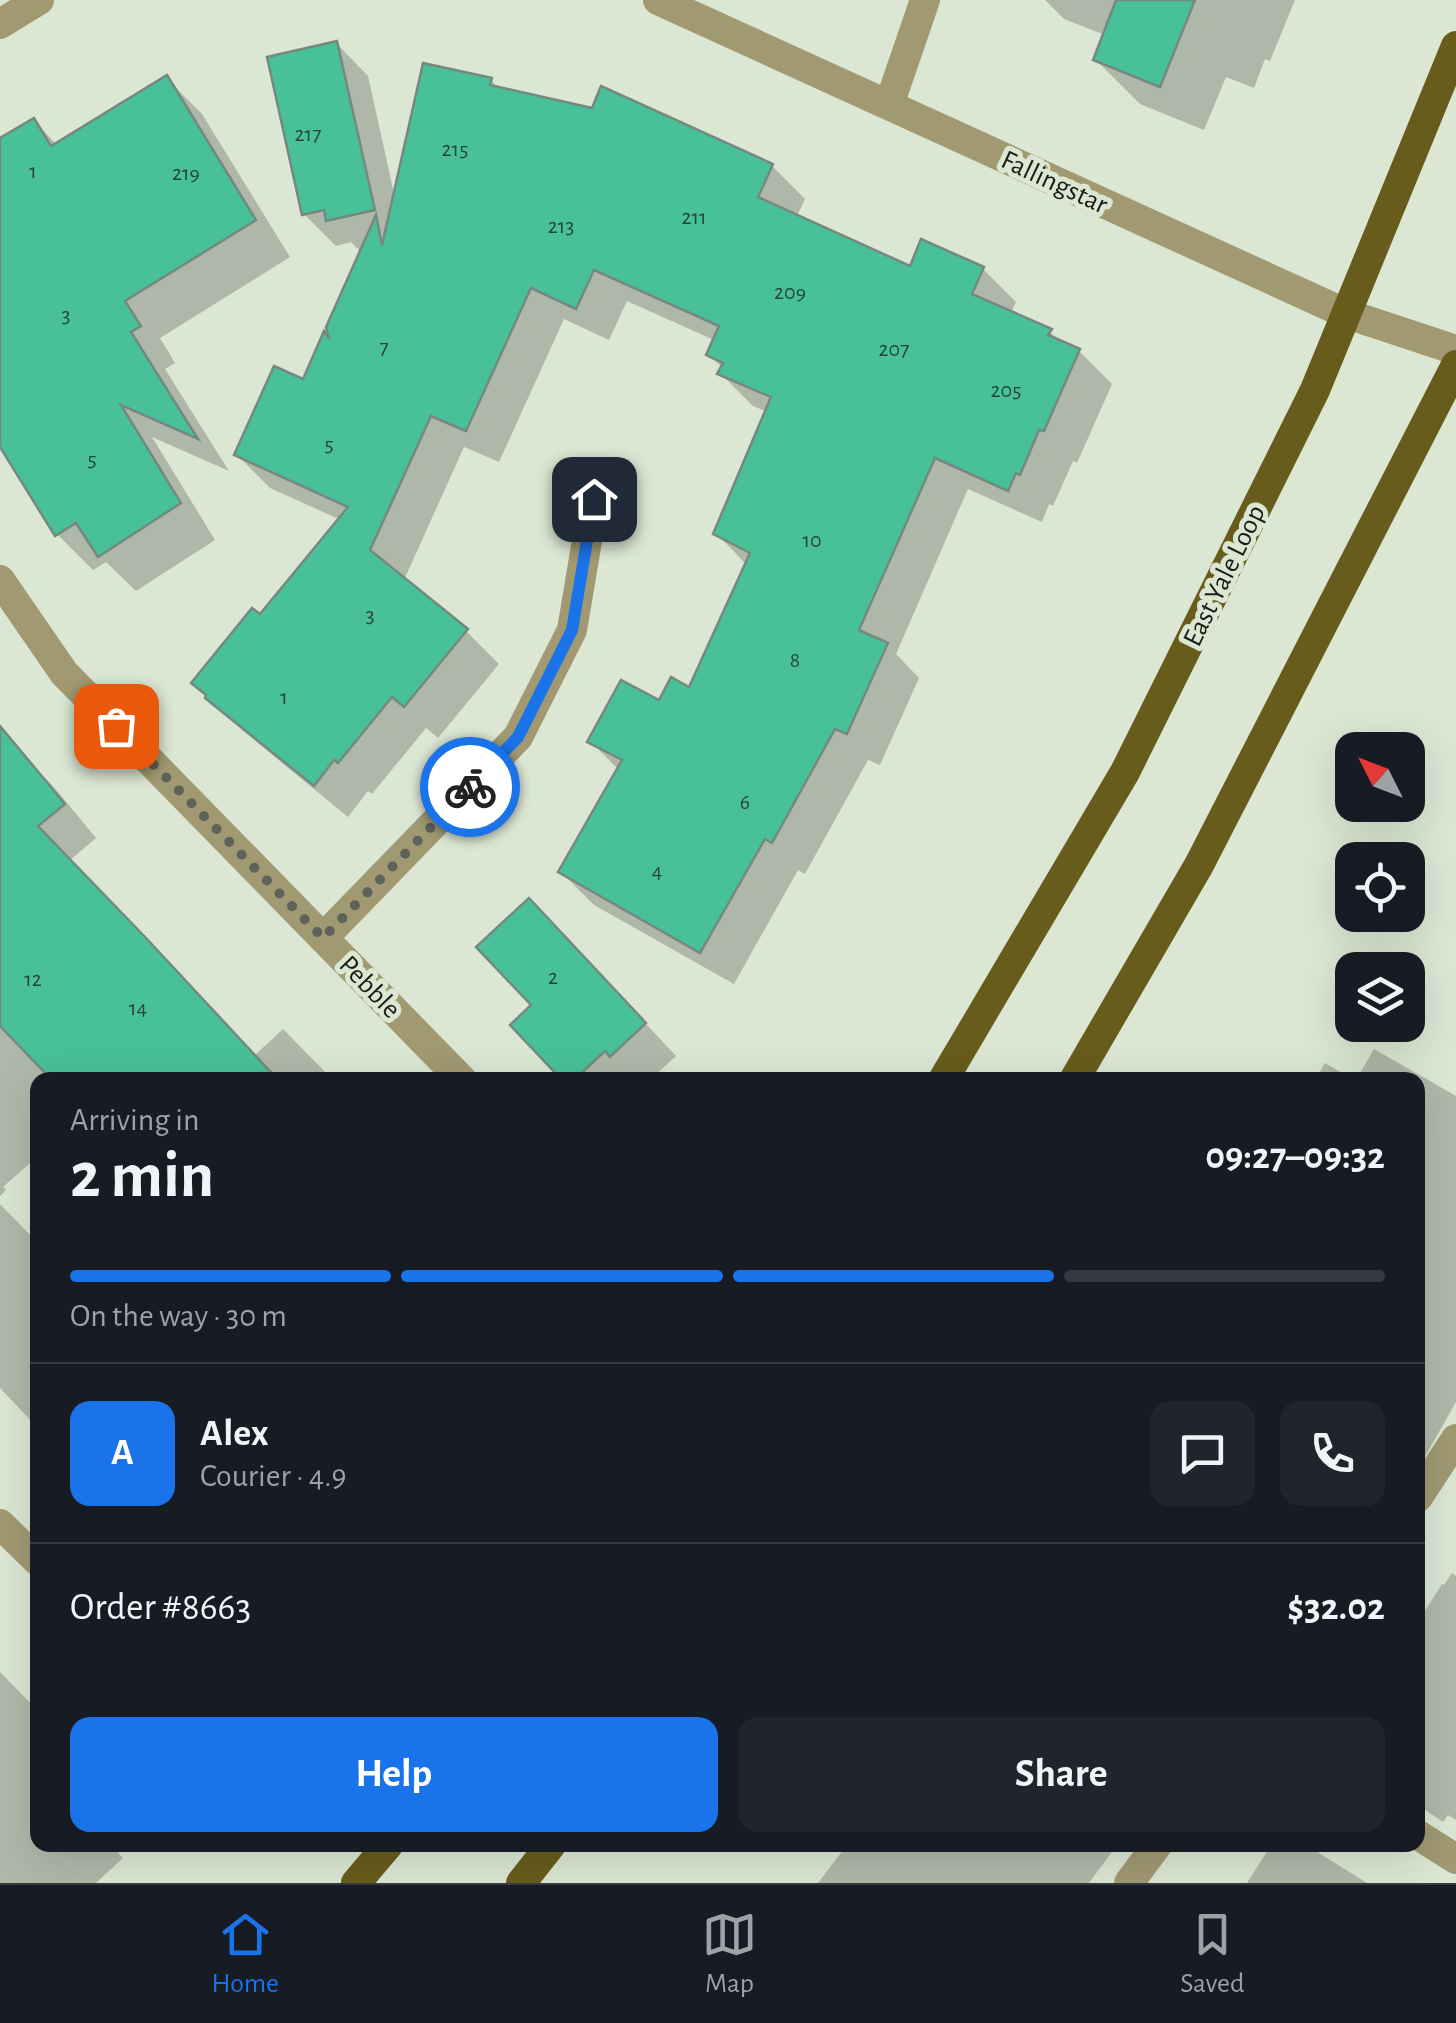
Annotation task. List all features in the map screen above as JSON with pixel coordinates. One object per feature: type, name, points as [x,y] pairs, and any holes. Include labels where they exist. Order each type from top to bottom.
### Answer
[{"type":"main road","name":"East Yale Loop","points":[[948,1072],[1125,772],[1315,390],[1456,46]]},
{"type":"main road","points":[[1079,1072],[1199,866],[1456,365]]},
{"type":"main road","points":[[356,1883],[382,1852]]},
{"type":"main road","points":[[521,1883],[545,1852]]},
{"type":"street","points":[[0,24],[40,0]]},
{"type":"street","name":"Fallingstar","points":[[658,0],[1347,314],[1456,350]]},
{"type":"street","points":[[889,105],[925,0]]},
{"type":"street","points":[[323,938],[518,737],[572,630],[594,499]]},
{"type":"street","name":"Pebble","points":[[0,580],[64,673],[454,1072]]},
{"type":"street","points":[[1425,1486],[1456,1440]]},
{"type":"street","points":[[0,1524],[30,1553]]},
{"type":"street","points":[[1425,1840],[1456,1859]]},
{"type":"street","points":[[1129,1883],[1152,1852]]},
{"type":"building","points":[[1116,0],[1195,0],[1160,87],[1093,60]]},
{"type":"building","points":[[337,41],[375,210],[326,221],[324,210],[302,215],[267,57]]},
{"type":"building","points":[[423,63],[492,78],[490,85],[592,108],[601,86],[773,164],[758,197],[910,266],[921,239],[984,267],[972,294],[1052,329],[1048,335],[1080,349],[1044,431],[1039,430],[1020,475],[1016,473],[1008,491],[935,458],[859,630],[888,643],[847,734],[835,729],[772,843],[765,839],[700,953],[558,872],[622,760],[587,742],[621,680],[659,700],[671,677],[689,687],[750,553],[713,534],[771,397],[717,374],[723,363],[706,355],[719,326],[594,270],[576,309],[531,288],[466,431],[431,416],[370,550],[468,629],[404,707],[392,697],[314,786],[191,683],[252,608],[260,614],[348,507],[234,455],[274,366],[303,379],[324,331],[329,339],[326,327],[376,215],[382,245]]},
{"type":"building","points":[[167,75],[256,220],[125,301],[141,326],[131,332],[198,439],[121,405],[181,503],[98,557],[76,523],[55,536],[0,447],[0,138],[34,118],[51,146]]},
{"type":"building","points":[[0,726],[65,804],[38,826],[271,1072],[44,1072],[0,1026]]},
{"type":"building","points":[[529,898],[646,1023],[610,1057],[605,1051],[583,1072],[554,1072],[510,1025],[531,1005],[476,947]]},
{"type":"way so far","points":[[116,726],[323,938],[470,787]]},
{"type":"route","points":[[470,787],[518,737],[572,630],[594,499]]}]
